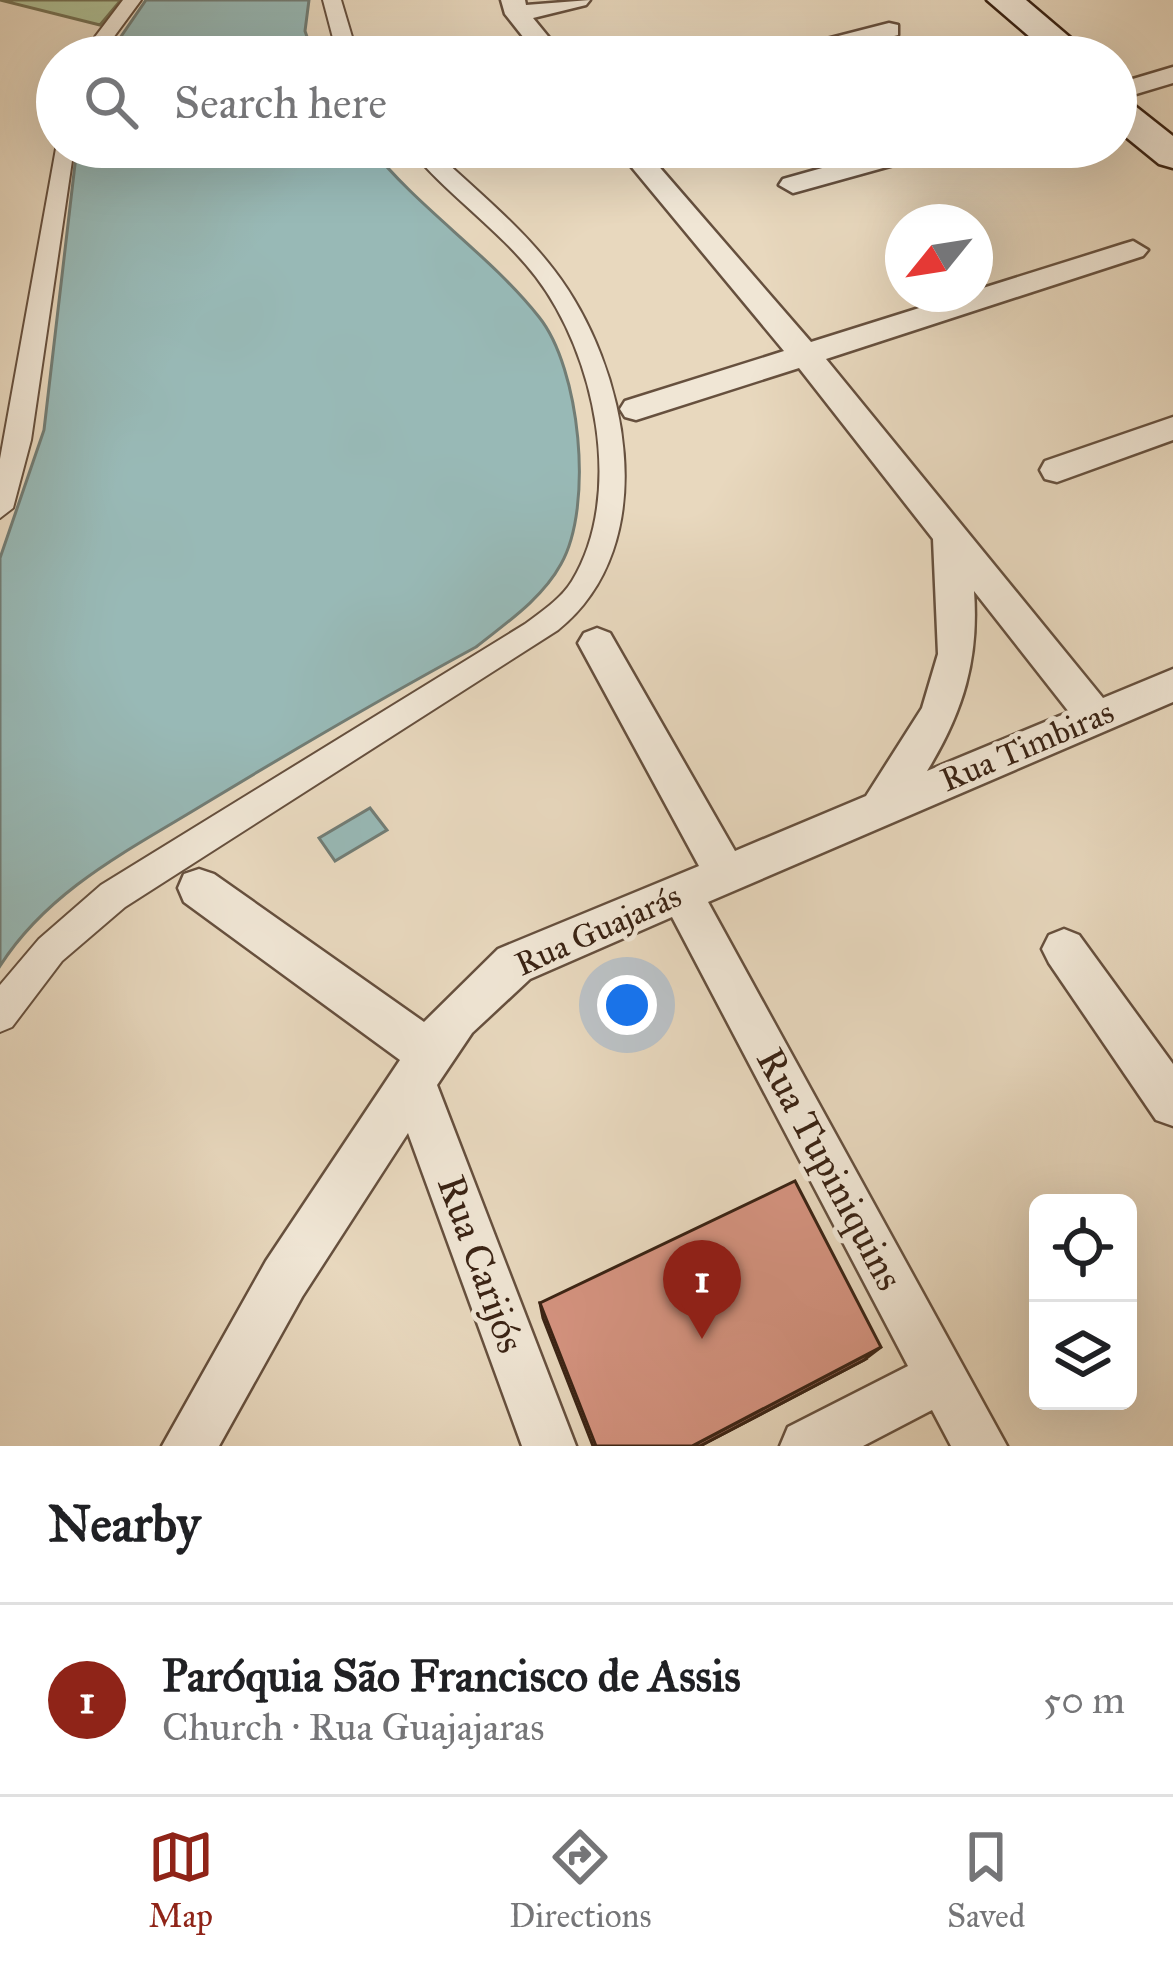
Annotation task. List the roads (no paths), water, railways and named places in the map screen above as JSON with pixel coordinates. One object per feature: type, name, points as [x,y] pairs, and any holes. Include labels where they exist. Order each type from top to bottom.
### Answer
[{"type":"main road","points":[[981,0],[1025,36]]},
{"type":"main road","points":[[1004,0],[1049,36]]},
{"type":"main road","points":[[1137,110],[1173,135]]},
{"type":"main road","points":[[1137,118],[1173,156]]},
{"type":"street","points":[[105,36],[132,0]]},
{"type":"street","points":[[332,0],[342,36]]},
{"type":"street","points":[[515,7],[578,0]]},
{"type":"street","points":[[515,7],[536,36]]},
{"type":"street","points":[[867,36],[890,30]]},
{"type":"street","points":[[1137,89],[1173,76]]},
{"type":"street","points":[[0,508],[18,440],[61,168]]},
{"type":"street","points":[[0,1015],[24,977],[64,932],[535,632],[566,608],[584,586],[598,549],[609,494],[607,417],[594,366],[550,279],[439,168]]},
{"type":"street","points":[[646,168],[806,356],[1096,717]]},
{"type":"street","points":[[793,184],[851,168]]},
{"type":"street","points":[[636,409],[1133,250]]},
{"type":"street","points":[[1057,470],[1173,428]]},
{"type":"street","points":[[881,807],[942,712],[958,663],[961,610],[949,534]]},
{"type":"street","points":[[597,644],[726,874]]},
{"type":"street","name":"Rua Timbiras","points":[[881,807],[1173,685]]},
{"type":"street","name":"Rua Guajarás","points":[[189,1446],[284,1279],[454,1018],[514,964],[881,807]]},
{"type":"street","points":[[199,888],[421,1068]]},
{"type":"street","name":"Rua Tupiniquins","points":[[681,892],[980,1446]]},
{"type":"street","points":[[1064,949],[1173,1103]]},
{"type":"street","name":"Rua Carijós","points":[[421,1068],[549,1446]]},
{"type":"street","points":[[807,1446],[942,1377]]},
{"type":"water","points":[[146,0],[309,0],[307,36],[121,36]]},
{"type":"water","points":[[75,168],[387,168],[519,294],[553,340],[573,402],[578,438],[577,508],[571,539],[553,577],[499,629],[93,873],[42,915],[0,966],[0,558],[44,430]]},
{"type":"water","points":[[370,808],[387,830],[335,861],[319,838]]},
{"type":"place","name":"Paróquia São Francisco de Assis","points":[[702,1339]]}]
